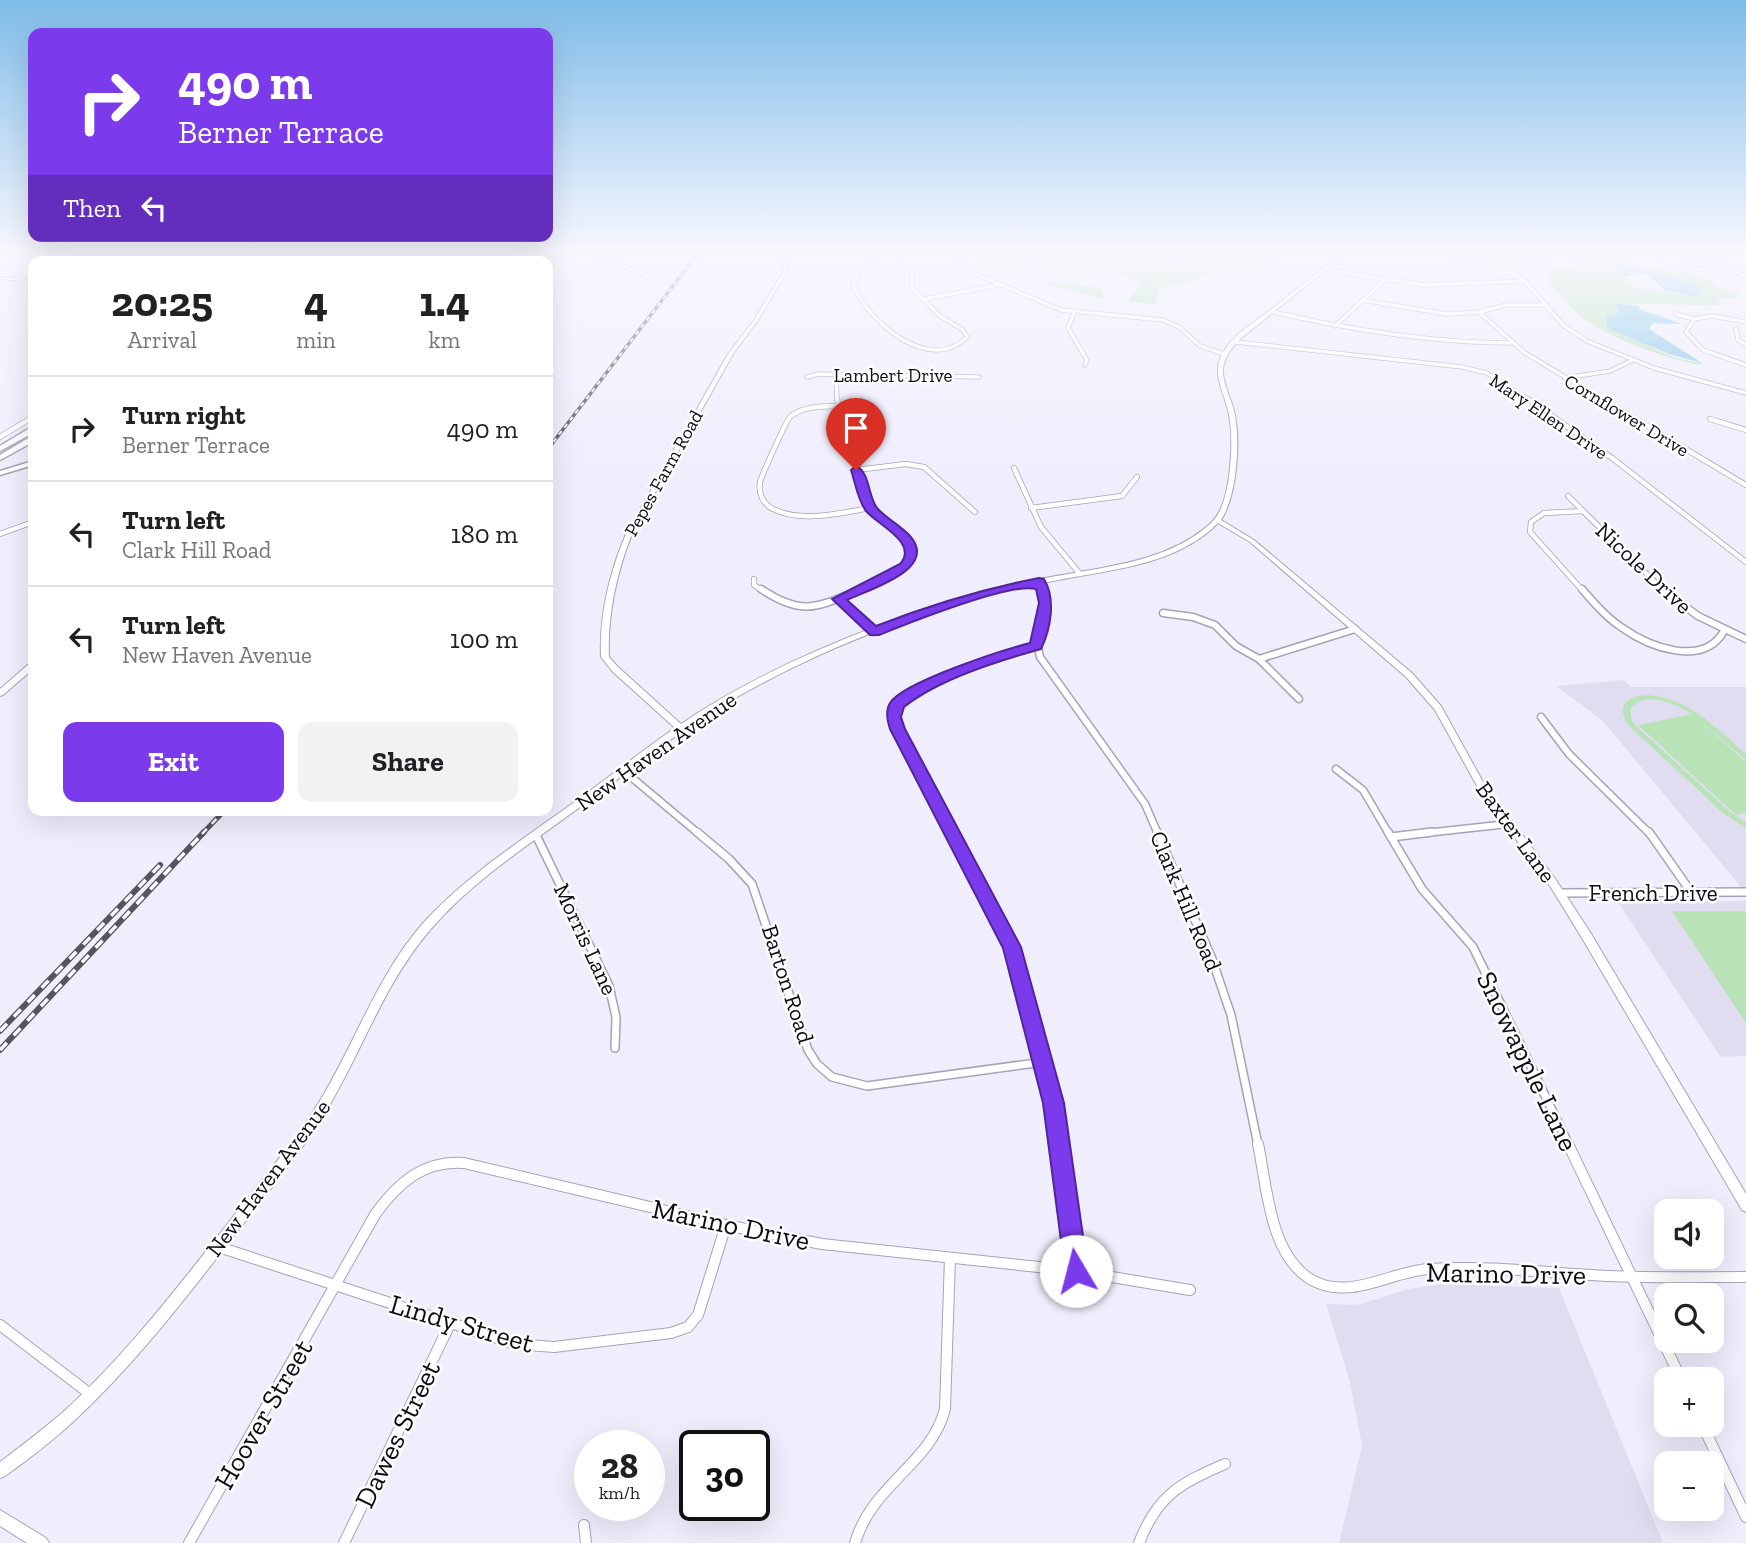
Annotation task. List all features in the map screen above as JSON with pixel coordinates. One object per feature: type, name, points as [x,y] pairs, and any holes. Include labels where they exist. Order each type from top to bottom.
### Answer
[{"type":"highway","points":[[0,449],[28,433]]},
{"type":"highway","points":[[0,458],[28,442]]},
{"type":"highway","points":[[0,473],[28,465]]},
{"type":"main road","points":[[1217,520],[1228,495],[1234,430],[1221,380],[1224,354],[1258,324]]},
{"type":"main road","name":"New Haven Avenue","points":[[0,1471],[92,1395],[157,1325],[325,1104],[378,997],[416,941],[451,902],[536,835],[681,729],[750,687],[874,632],[968,598],[1168,552],[1195,538],[1217,520]]},
{"type":"main road","name":"Baxter Lane","points":[[1217,520],[1252,541],[1409,675],[1438,708],[1480,784],[1560,893],[1746,1206]]},
{"type":"main road","points":[[0,693],[28,669]]},
{"type":"main road","points":[[0,1517],[41,1543]]},
{"type":"street","name":"Pepes Farm Road","points":[[681,729],[615,670],[605,657],[612,592],[623,547],[629,534],[731,354],[753,324]]},
{"type":"street","points":[[886,324],[904,344],[921,348],[942,348],[964,341],[967,337],[965,331],[953,324]]},
{"type":"street","points":[[1070,324],[1068,328],[1087,360],[1085,365]]},
{"type":"street","points":[[1172,324],[1179,327],[1200,346],[1224,354]]},
{"type":"street","points":[[1326,324],[1480,343],[1513,343]]},
{"type":"street","name":"Cornflower Drive","points":[[1492,324],[1513,343],[1565,378],[1746,485]]},
{"type":"street","points":[[1564,324],[1570,331],[1633,360],[1746,393]]},
{"type":"street","points":[[1691,324],[1686,332],[1691,341],[1732,362],[1746,365]]},
{"type":"street","points":[[1737,329],[1738,340],[1746,345]]},
{"type":"street","name":"Mary Ellen Drive","points":[[1235,342],[1455,366],[1491,375],[1612,458],[1746,562]]},
{"type":"street","points":[[1565,378],[1610,371],[1633,360]]},
{"type":"street","points":[[754,579],[754,585],[775,599],[796,607],[820,607],[901,569],[911,559],[913,550],[906,539],[870,508],[838,406],[836,374]]},
{"type":"street","name":"Lambert Drive","points":[[807,377],[836,374],[979,377]]},
{"type":"street","points":[[838,406],[806,409],[789,418],[760,482],[760,493],[764,501],[775,509],[800,516],[827,516],[870,508]]},
{"type":"street","points":[[1710,419],[1746,430]]},
{"type":"street","points":[[0,437],[28,420]]},
{"type":"street","points":[[856,470],[911,464],[923,466],[975,512]]},
{"type":"street","points":[[1014,468],[1041,527],[1080,574]]},
{"type":"street","points":[[1031,508],[1122,496],[1129,492],[1133,480],[1138,477]]},
{"type":"street","name":"Nicole Drive","points":[[1568,496],[1673,601],[1695,617],[1746,639]]},
{"type":"street","points":[[1583,511],[1541,514],[1532,520],[1529,529],[1611,622],[1641,641],[1685,652],[1698,652],[1712,647],[1724,631]]},
{"type":"street","points":[[0,534],[28,524]]},
{"type":"street","points":[[1039,582],[1045,603],[1036,646],[993,659],[914,691],[897,705],[894,717],[897,729],[1012,947],[1054,1103],[1076,1271]]},
{"type":"street","points":[[838,599],[874,632]]},
{"type":"street","points":[[1163,613],[1212,624],[1236,646],[1259,659],[1299,699]]},
{"type":"street","points":[[1259,659],[1355,629]]},
{"type":"street","name":"Clark Hill Road","points":[[1036,646],[1045,664],[1144,804],[1212,959],[1231,1015],[1275,1225],[1284,1250]]},
{"type":"street","points":[[1541,717],[1569,754],[1648,831],[1691,892]]},
{"type":"street","name":"Snowapple Lane","points":[[1336,769],[1363,790],[1422,890],[1473,947],[1675,1367]]},
{"type":"street","name":"Barton Road","points":[[624,771],[729,859],[752,884],[808,1050],[817,1064],[832,1077],[867,1086],[1043,1062]]},
{"type":"street","points":[[1391,837],[1508,824]]},
{"type":"street","name":"Morris Lane","points":[[536,835],[609,986],[615,1004],[618,1029],[615,1048]]},
{"type":"street","name":"French Drive","points":[[1560,893],[1746,892]]},
{"type":"street","name":"Marino Drive","points":[[337,1284],[376,1213],[392,1191],[413,1173],[441,1162],[464,1163],[726,1226],[822,1244],[1076,1271],[1190,1290]]},
{"type":"street","name":"Lindy Street","points":[[217,1246],[450,1324],[538,1348],[683,1330],[694,1322],[702,1307],[726,1226]]},
{"type":"street","name":"Marino Drive","points":[[1284,1250],[1300,1272],[1313,1281],[1340,1288],[1423,1269],[1633,1277],[1746,1277]]},
{"type":"street","points":[[855,1543],[880,1495],[933,1438],[942,1424],[950,1258]]},
{"type":"street","name":"Hoover Street","points":[[189,1543],[337,1284]]},
{"type":"street","name":"Dawes Street","points":[[344,1543],[450,1324]]},
{"type":"street","points":[[0,1325],[92,1395]]},
{"type":"street","points":[[1708,1437],[1746,1517]]},
{"type":"street","points":[[1139,1543],[1153,1510],[1163,1497],[1188,1480],[1226,1464]]},
{"type":"street","points":[[584,1525],[586,1543]]},
{"type":"shaded area","points":[[1624,680],[1631,687],[1746,687],[1746,893],[1602,720],[1556,686]]},
{"type":"shaded area","points":[[1746,901],[1746,1056],[1721,1057],[1618,902]]},
{"type":"shaded area","points":[[1441,1284],[1559,1288],[1663,1543],[1339,1543],[1362,1446],[1350,1382],[1326,1304],[1358,1305],[1405,1290]]},
{"type":"green space","points":[[1592,324],[1625,324],[1638,338],[1663,353],[1702,363],[1701,365],[1653,352]]},
{"type":"green space","points":[[1636,696],[1673,700],[1699,714],[1746,754],[1746,760],[1694,716],[1746,762],[1746,813],[1736,815],[1638,725],[1692,714],[1678,706],[1652,699],[1636,703],[1630,709],[1632,721],[1639,729],[1729,811],[1746,823],[1746,828],[1723,813],[1629,726],[1623,714],[1624,705]]},
{"type":"green space","points":[[1672,911],[1746,911],[1746,1023]]},
{"type":"water","points":[[1607,324],[1652,324],[1649,329],[1702,363],[1669,354],[1607,328]]},
{"type":"railway","points":[[553,442],[644,324]]},
{"type":"railway","points":[[202,834],[219,816]]},
{"type":"railway","points":[[0,1050],[204,832]]},
{"type":"railway","points":[[0,1031],[160,865]]},
{"type":"route","points":[[856,470],[870,508],[906,539],[913,550],[910,562],[905,566],[838,599],[874,632],[930,610],[986,593],[1039,582],[1042,589],[1045,603],[1036,646],[975,665],[906,695],[894,710],[894,717],[897,729],[1012,947],[1054,1103],[1076,1271]]}]
